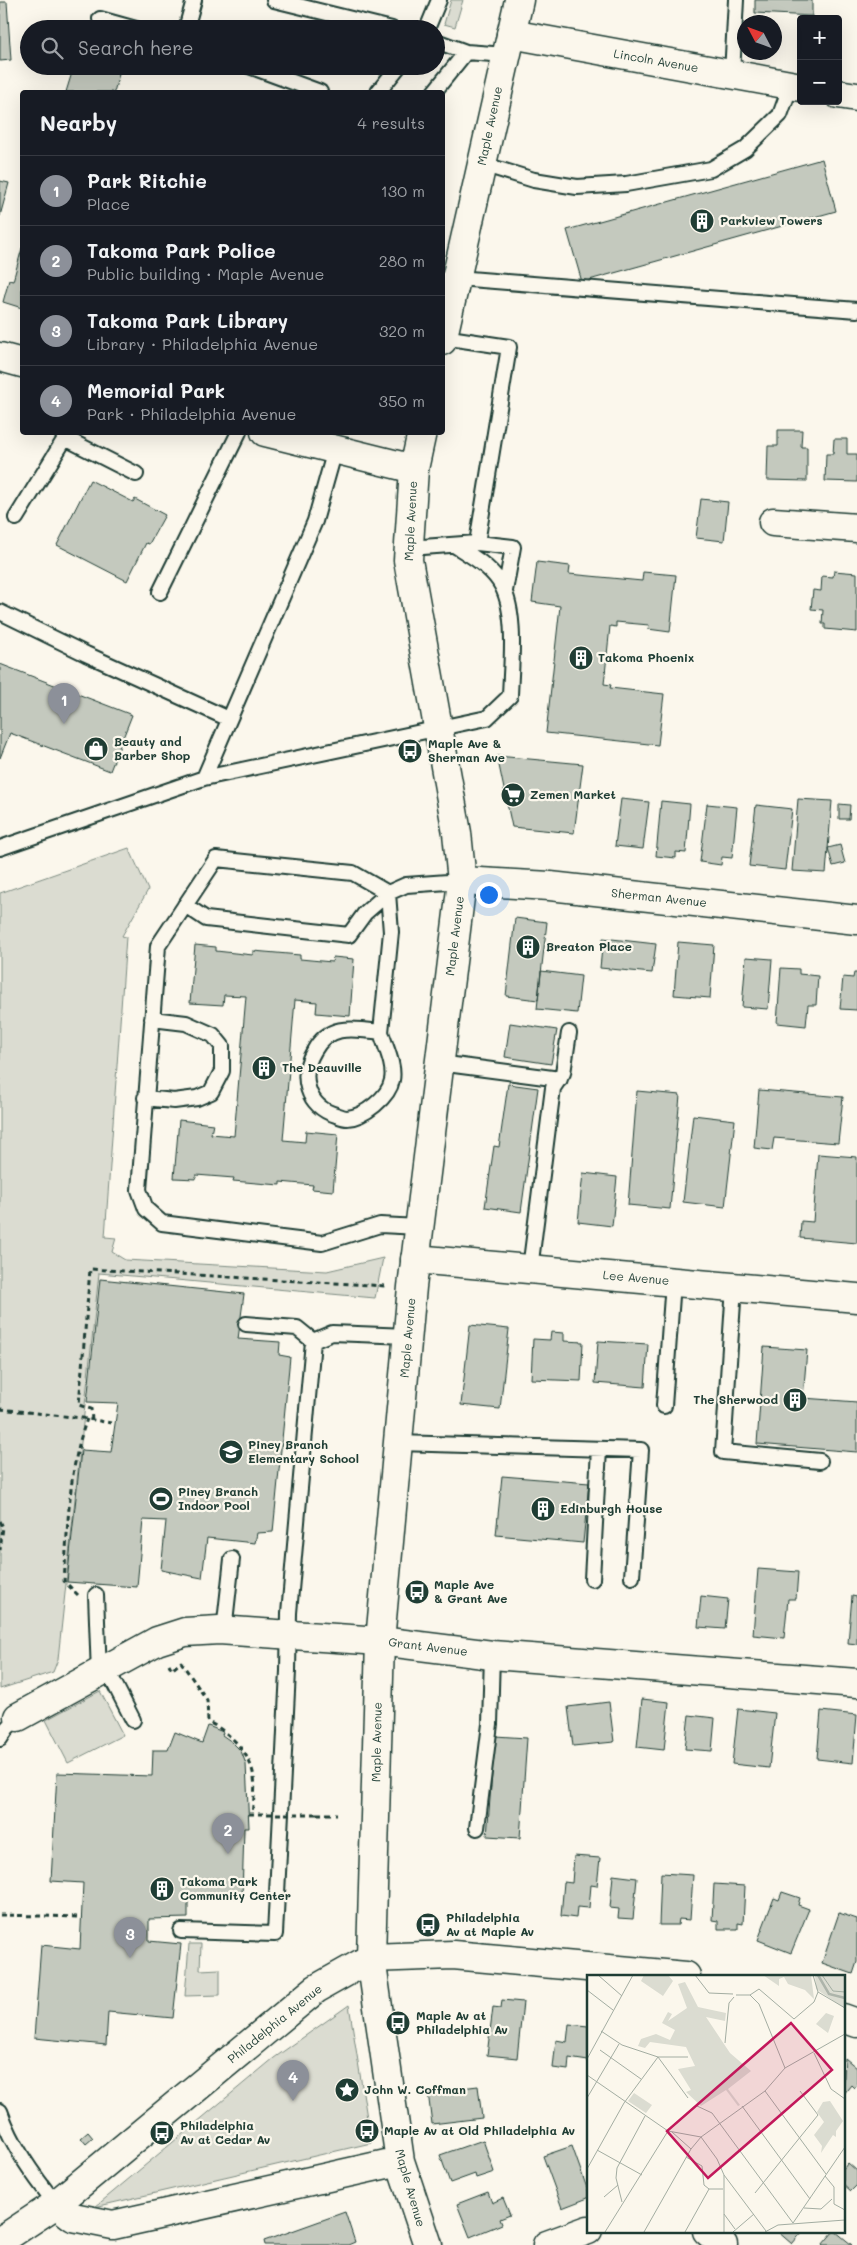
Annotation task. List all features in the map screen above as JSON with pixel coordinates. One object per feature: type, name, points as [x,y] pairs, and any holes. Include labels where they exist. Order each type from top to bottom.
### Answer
[{"type":"street","name":"Maple Avenue","points":[[445,330],[519,0]]},
{"type":"street","name":"Lincoln Avenue","points":[[509,44],[732,74],[796,86]]},
{"type":"street","points":[[842,95],[857,97]]},
{"type":"street","points":[[0,356],[20,362]]},
{"type":"street","points":[[281,435],[325,443],[414,469]]},
{"type":"street","name":"Maple Avenue","points":[[421,435],[414,469],[408,560],[457,833],[462,881],[419,1227],[380,1641],[371,1958],[400,2162],[428,2245]]},
{"type":"street","points":[[773,522],[857,528]]},
{"type":"street","name":"Sherman Avenue","points":[[462,881],[550,886],[857,920]]},
{"type":"street","name":"Lee Avenue","points":[[416,1259],[857,1298]]},
{"type":"street","name":"Grant Avenue","points":[[18,1717],[157,1642],[185,1632],[224,1630],[380,1641],[492,1655],[857,1683]]},
{"type":"street","name":"Philadelphia Avenue","points":[[3,2242],[56,2204],[316,1989],[371,1958],[453,1955],[675,1975]]},
{"type":"street","points":[[844,2018],[857,2023]]},
{"type":"street","points":[[56,2204],[73,2217],[112,2224],[400,2162]]},
{"type":"street","points":[[547,2245],[587,2230]]},
{"type":"street","points":[[708,2232],[723,2245]]},
{"type":"lane","points":[[188,20],[194,0]]},
{"type":"lane","points":[[274,0],[355,20]]},
{"type":"lane","points":[[431,20],[439,0]]},
{"type":"lane","points":[[732,74],[736,0]]},
{"type":"lane","points":[[445,44],[466,52],[509,44]]},
{"type":"lane","points":[[436,90],[466,52]]},
{"type":"lane","points":[[274,75],[315,90]]},
{"type":"lane","points":[[380,90],[392,75]]},
{"type":"lane","points":[[482,164],[534,180],[577,187],[626,184],[711,169],[744,149],[780,115],[796,86]]},
{"type":"lane","points":[[457,278],[857,310]]},
{"type":"lane","points":[[445,339],[509,347],[477,543]]},
{"type":"lane","points":[[160,592],[238,435]]},
{"type":"lane","points":[[16,518],[68,436],[136,474]]},
{"type":"lane","points":[[204,778],[314,521],[325,443]]},
{"type":"lane","points":[[409,548],[477,543],[512,547],[505,591]]},
{"type":"lane","points":[[0,848],[204,778],[487,718],[510,696],[513,635],[505,591],[499,580],[487,568],[454,545]]},
{"type":"lane","points":[[0,612],[86,654],[229,719]]},
{"type":"lane","points":[[388,893],[353,873],[216,859],[158,946],[139,1190],[146,1209],[162,1223],[322,1243],[380,1225],[419,1227]]},
{"type":"lane","points":[[185,905],[206,919],[349,935],[365,913],[388,893],[406,885],[462,881]]},
{"type":"lane","points":[[381,1032],[340,1029],[319,1040],[310,1057],[306,1082],[311,1099],[327,1112],[348,1118],[372,1109],[387,1093],[392,1080],[392,1068],[381,1032],[391,932],[388,893]]},
{"type":"lane","points":[[145,1098],[174,1100],[197,1098],[211,1092],[222,1071],[222,1046],[214,1035],[186,1023],[152,1019]]},
{"type":"lane","points":[[530,1269],[554,1088],[563,1073],[569,1033]]},
{"type":"lane","points":[[439,1062],[560,1078]]},
{"type":"lane","points":[[664,1406],[673,1282]]},
{"type":"lane","points":[[734,1287],[723,1452],[820,1461]]},
{"type":"lane","points":[[246,1324],[297,1328],[313,1341]]},
{"type":"lane","points":[[313,1341],[332,1333],[408,1336]]},
{"type":"lane","points":[[181,1931],[275,1934],[277,1634],[289,1613],[313,1341]]},
{"type":"lane","points":[[398,1443],[642,1450],[632,1576]]},
{"type":"lane","points":[[592,1579],[599,1449]]},
{"type":"lane","points":[[224,1630],[232,1559]]},
{"type":"lane","points":[[96,1595],[103,1671],[133,1720]]},
{"type":"lane","points":[[476,1828],[490,1724],[492,1655]]},
{"type":"lane","points":[[0,1739],[6,1728],[18,1717]]},
{"type":"lane","points":[[0,2111],[8,2134],[33,2174],[56,2204]]},
{"type":"path","points":[[92,1420],[91,1409],[79,1405],[90,1269],[388,1286]]},
{"type":"path","points":[[0,1409],[111,1423]]},
{"type":"path","points":[[87,1419],[79,1440],[69,1513],[64,1581],[97,1614]]},
{"type":"path","points":[[0,1521],[2,1527],[0,1550]]},
{"type":"path","points":[[172,1670],[181,1662],[207,1700],[208,1722],[220,1727],[246,1754],[254,1778],[251,1814],[336,1814]]},
{"type":"path","points":[[0,1915],[82,1917]]},
{"type":"shaded area","points":[[451,0],[463,0],[455,27],[445,24]]},
{"type":"shaded area","points":[[129,848],[148,890],[122,936],[126,937],[105,1237],[116,1238],[112,1252],[125,1260],[327,1271],[383,1258],[375,1298],[99,1273],[58,1659],[53,1672],[0,1689],[0,893]]},
{"type":"shaded area","points":[[100,1691],[123,1735],[68,1763],[46,1720]]},
{"type":"shaded area","points":[[189,1944],[201,1944],[200,1970],[220,1969],[220,1995],[185,1996]]},
{"type":"shaded area","points":[[349,2005],[371,2143],[95,2207],[274,2058]]},
{"type":"building","points":[[755,0],[812,0],[812,15],[755,13]]},
{"type":"building","points":[[0,2],[7,2],[11,60],[0,61]]},
{"type":"building","points":[[71,75],[119,75],[115,90],[67,90]]},
{"type":"building","name":"Parkview Towers","points":[[822,159],[836,211],[582,282],[567,230]]},
{"type":"building","points":[[0,181],[9,183],[0,216]]},
{"type":"building","points":[[20,255],[20,307],[3,302],[9,280],[13,281]]},
{"type":"building","points":[[778,430],[802,430],[801,447],[807,447],[807,481],[767,480],[768,446],[778,446]]},
{"type":"building","points":[[834,439],[847,439],[847,454],[857,454],[857,482],[825,481],[826,454],[833,454]]},
{"type":"building","points":[[90,480],[133,502],[135,499],[165,515],[149,544],[146,543],[127,581],[57,545]]},
{"type":"building","points":[[701,499],[728,502],[724,541],[696,538]]},
{"type":"building","name":"Takoma Phoenix","points":[[537,562],[570,566],[569,574],[642,581],[643,572],[676,575],[670,632],[648,629],[649,625],[616,622],[616,627],[610,626],[604,684],[611,685],[610,688],[664,694],[658,745],[546,733],[560,606],[532,602]]},
{"type":"building","points":[[834,571],[857,573],[857,632],[825,629],[825,624],[822,624],[823,610],[811,609],[813,590],[821,591],[822,576],[833,577]]},
{"type":"building","points":[[0,664],[132,715],[110,771],[10,733],[0,758]]},
{"type":"building","points":[[497,756],[583,764],[574,833],[512,827]]},
{"type":"building","points":[[621,799],[649,802],[643,849],[615,846]]},
{"type":"building","points":[[798,799],[832,801],[826,873],[792,871]]},
{"type":"building","points":[[661,801],[690,804],[686,853],[676,852],[676,858],[656,856]]},
{"type":"building","points":[[707,804],[737,807],[732,858],[722,857],[721,865],[700,862]]},
{"type":"building","points":[[839,804],[850,805],[849,819],[839,819]]},
{"type":"building","points":[[756,805],[792,809],[785,870],[749,866]]},
{"type":"building","points":[[840,845],[845,863],[833,866],[828,848]]},
{"type":"building","name":"Breaton Place","points":[[515,918],[547,922],[538,1000],[506,996]]},
{"type":"building","points":[[603,938],[656,944],[652,973],[600,968]]},
{"type":"building","points":[[678,942],[714,945],[710,998],[674,995]]},
{"type":"building","name":"The Deauville","points":[[195,945],[216,947],[216,951],[253,955],[253,951],[300,955],[300,959],[332,962],[333,957],[354,959],[350,1016],[316,1013],[317,1002],[295,1000],[283,1140],[305,1142],[306,1131],[338,1134],[333,1191],[312,1189],[313,1185],[280,1182],[280,1185],[233,1181],[234,1178],[196,1175],[196,1179],[174,1178],[179,1120],[213,1124],[211,1134],[234,1136],[246,996],[224,995],[223,1005],[190,1003]]},
{"type":"building","points":[[746,957],[772,959],[768,1009],[742,1007]]},
{"type":"building","points":[[781,968],[799,969],[799,974],[818,976],[816,1005],[808,1005],[806,1026],[777,1023]]},
{"type":"building","points":[[541,971],[581,976],[577,1013],[537,1009]]},
{"type":"building","points":[[854,973],[857,973],[857,1010],[840,1009],[843,977],[853,978]]},
{"type":"building","points":[[510,1023],[557,1030],[551,1064],[505,1057]]},
{"type":"building","points":[[508,1084],[538,1088],[521,1212],[485,1207],[494,1146],[499,1147]]},
{"type":"building","points":[[759,1090],[843,1097],[838,1143],[774,1138],[772,1150],[754,1148]]},
{"type":"building","points":[[637,1091],[680,1095],[670,1209],[628,1205]]},
{"type":"building","points":[[693,1115],[735,1120],[725,1207],[683,1202]]},
{"type":"building","points":[[818,1154],[857,1157],[857,1243],[800,1238],[801,1221],[813,1222]]},
{"type":"building","points":[[583,1173],[617,1177],[612,1226],[578,1222]]},
{"type":"building","points":[[100,1279],[244,1294],[238,1339],[280,1342],[279,1355],[290,1357],[273,1532],[257,1533],[255,1543],[207,1538],[202,1578],[161,1570],[166,1521],[143,1520],[137,1587],[67,1582],[81,1450],[111,1452],[118,1403],[87,1402]]},
{"type":"building","points":[[470,1325],[509,1329],[500,1409],[461,1405]]},
{"type":"building","points":[[551,1332],[564,1333],[564,1341],[583,1342],[581,1381],[531,1379],[533,1339],[550,1340]]},
{"type":"building","points":[[598,1341],[648,1344],[645,1387],[595,1383]]},
{"type":"building","name":"The Sherwood","points":[[764,1347],[807,1350],[803,1398],[857,1402],[857,1452],[757,1444]]},
{"type":"building","name":"Edinburgh House","points":[[502,1476],[589,1483],[583,1543],[496,1535]]},
{"type":"building","points":[[758,1569],[798,1572],[796,1599],[788,1599],[784,1638],[753,1635]]},
{"type":"building","points":[[701,1596],[728,1599],[725,1629],[698,1627]]},
{"type":"building","points":[[852,1596],[857,1597],[857,1644],[848,1643]]},
{"type":"building","points":[[642,1699],[669,1702],[664,1750],[637,1747]]},
{"type":"building","points":[[609,1702],[614,1742],[573,1746],[568,1707]]},
{"type":"building","points":[[738,1709],[775,1713],[769,1768],[732,1764]]},
{"type":"building","points":[[821,1711],[857,1715],[853,1763],[817,1759]]},
{"type":"building","points":[[689,1715],[715,1718],[712,1751],[685,1749]]},
{"type":"building","name":"Takoma Park Community Center","points":[[208,1726],[223,1732],[222,1735],[241,1751],[246,1764],[249,1828],[244,1828],[242,1898],[188,1895],[188,1918],[149,1919],[149,1941],[181,1944],[173,2018],[108,2012],[106,2045],[34,2038],[41,1945],[80,1949],[83,1883],[51,1881],[57,1773],[152,1776],[153,1750],[168,1750],[175,1732],[202,1743]]},
{"type":"building","points":[[495,1736],[527,1738],[520,1838],[487,1836]]},
{"type":"building","points":[[574,1856],[600,1858],[597,1886],[591,1885],[589,1908],[577,1907],[576,1918],[561,1916],[564,1882],[572,1883]]},
{"type":"building","points":[[661,1873],[693,1875],[690,1920],[679,1919],[678,1925],[659,1925]]},
{"type":"building","points":[[613,1875],[637,1878],[633,1919],[618,1918],[619,1909],[610,1908]]},
{"type":"building","points":[[714,1884],[745,1886],[743,1924],[738,1923],[738,1929],[718,1929],[718,1921],[712,1920]]},
{"type":"building","points":[[782,1892],[800,1898],[798,1905],[809,1909],[791,1953],[758,1940],[774,1898],[779,1900]]},
{"type":"building","points":[[839,1913],[857,1919],[857,1962],[853,1974],[822,1963]]},
{"type":"building","points":[[502,2000],[523,2002],[517,2058],[487,2055],[493,2007],[501,2008]]},
{"type":"building","points":[[569,2024],[587,2026],[587,2061],[569,2058],[568,2070],[553,2068],[556,2040],[567,2042]]},
{"type":"building","points":[[845,2058],[857,2068],[857,2084],[854,2088],[851,2085],[844,2094]]},
{"type":"building","points":[[478,2086],[482,2118],[432,2124],[428,2092]]},
{"type":"building","points":[[88,2132],[93,2138],[86,2144],[81,2138]]},
{"type":"building","points":[[483,2140],[494,2172],[476,2178],[475,2174],[450,2183],[440,2155]]},
{"type":"building","points":[[572,2146],[587,2188],[587,2198],[562,2208],[543,2156]]},
{"type":"building","points":[[848,2163],[857,2171],[857,2185],[851,2191],[844,2185],[844,2168]]},
{"type":"building","points":[[488,2192],[492,2203],[503,2198],[510,2215],[500,2219],[502,2224],[470,2237],[457,2204]]},
{"type":"building","points":[[345,2212],[355,2242],[348,2245],[265,2245],[264,2241]]},
{"type":"building","points":[[778,2232],[802,2232],[792,2244]]},
{"type":"building","points":[[833,2232],[836,2232],[852,2245],[822,2245]]},
{"type":"place","name":"Parkview Towers","points":[[702,221]]},
{"type":"place","name":"Takoma Phoenix","points":[[581,658]]},
{"type":"place","name":"Park Ritchie","points":[[64,724]]},
{"type":"place","name":"Beauty and Barber Shop","points":[[96,749]]},
{"type":"place","name":"Maple Ave & Sherman Ave","points":[[410,751]]},
{"type":"place","name":"Zemen Market","points":[[513,795]]},
{"type":"place","name":"Breaton Place","points":[[528,947]]},
{"type":"place","name":"The Deauville","points":[[264,1068]]},
{"type":"place","name":"The Sherwood","points":[[795,1400]]},
{"type":"place","name":"Piney Branch Elementary School","points":[[231,1452]]},
{"type":"place","name":"Piney Branch Indoor Pool","points":[[161,1499]]},
{"type":"place","name":"Edinburgh House","points":[[543,1509]]},
{"type":"place","name":"Maple Ave & Grant Ave","points":[[417,1592]]},
{"type":"place","name":"Takoma Park Police","points":[[228,1854]]},
{"type":"place","name":"Takoma Park Community Center","points":[[162,1889]]},
{"type":"place","name":"Philadelphia Av at Maple Av","points":[[428,1925]]},
{"type":"place","name":"Takoma Park Library","points":[[130,1958]]},
{"type":"place","name":"Maple Av at Philadelphia Av","points":[[398,2023]]},
{"type":"place","name":"John W. Coffman","points":[[347,2090]]},
{"type":"place","name":"Memorial Park","points":[[293,2101]]},
{"type":"place","name":"Maple Av at Old Philadelphia Av","points":[[367,2131]]},
{"type":"place","name":"Philadelphia Av at Cedar Av","points":[[162,2133]]}]
